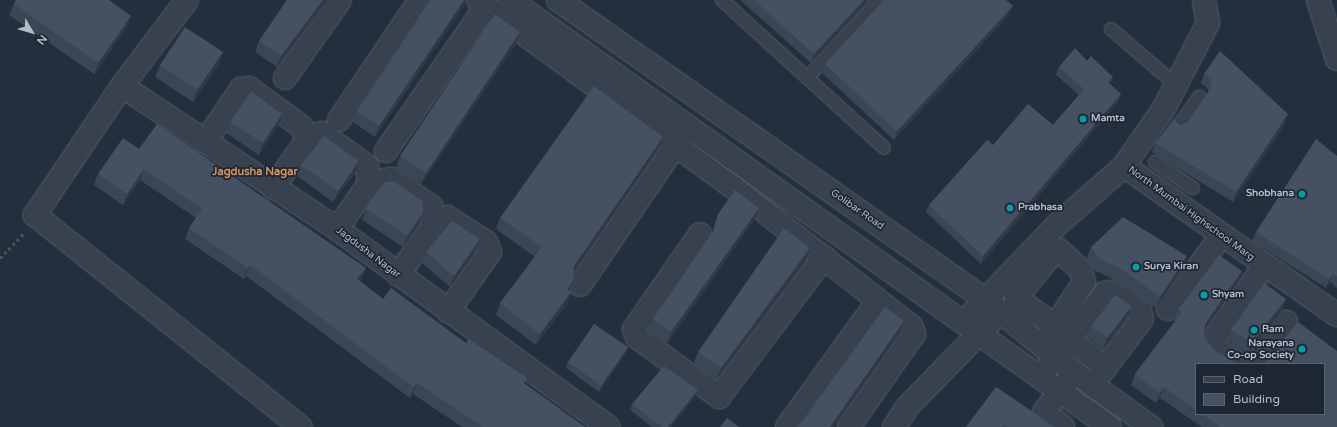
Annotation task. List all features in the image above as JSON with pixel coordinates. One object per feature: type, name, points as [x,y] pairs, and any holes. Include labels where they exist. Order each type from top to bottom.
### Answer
[{"type":"street","points":[[187,0],[122,86],[35,215],[301,427]]},
{"type":"street","points":[[285,78],[340,0]]},
{"type":"street","points":[[339,120],[420,0]]},
{"type":"street","points":[[510,0],[973,327],[1110,427]]},
{"type":"street","name":"Golibar Road","points":[[558,0],[992,306],[1048,352],[1146,426]]},
{"type":"street","points":[[1124,166],[1176,85],[1208,23],[1204,0]]},
{"type":"street","points":[[1318,0],[1337,58]]},
{"type":"street","points":[[386,151],[482,3],[676,145],[824,257],[911,326],[914,334],[849,427]]},
{"type":"street","name":"Jagdusha Nagar","points":[[122,86],[273,188],[337,229],[448,312],[609,427]]},
{"type":"street","points":[[205,142],[241,89],[249,88],[302,127],[307,140]]},
{"type":"street","points":[[273,188],[307,140],[321,133],[367,166],[369,184],[337,229]]},
{"type":"street","points":[[580,285],[676,145]]},
{"type":"street","name":"North Mumbai Highschool Marg","points":[[894,427],[908,406],[1059,223],[1124,166],[1221,236],[1337,315]]},
{"type":"street","points":[[369,184],[391,179],[431,206],[432,228]]},
{"type":"street","points":[[398,275],[432,228],[447,217],[486,242],[490,252],[448,312]]},
{"type":"street","points":[[700,234],[634,329],[637,337],[719,397],[824,257]]},
{"type":"street","points":[[1168,309],[1221,236]]},
{"type":"street","points":[[1238,363],[1216,349],[1212,341],[1264,266]]},
{"type":"street","points":[[1040,377],[1048,352],[1062,333],[1105,292],[1112,292],[1140,311],[1142,319],[1092,385]]},
{"type":"street","points":[[787,427],[878,301]]},
{"type":"street","points":[[1257,363],[1286,322]]},
{"type":"street","points":[[1062,333],[1106,367]]},
{"type":"street","points":[[1063,427],[1044,412],[1074,372]]},
{"type":"lane","points":[[722,0],[884,148]]},
{"type":"lane","points":[[807,78],[879,0]]},
{"type":"lane","points":[[1111,29],[1176,85]]},
{"type":"lane","points":[[1178,127],[1199,97]]},
{"type":"lane","points":[[1143,180],[1157,160],[1193,188]]},
{"type":"path","points":[[0,258],[10,252],[35,215]]},
{"type":"building","points":[[16,0],[109,0],[131,16],[98,63],[14,4]]},
{"type":"building","points":[[287,0],[323,0],[281,56],[259,41]]},
{"type":"building","points":[[430,0],[464,0],[379,126],[357,111]]},
{"type":"building","points":[[754,0],[864,0],[814,54]]},
{"type":"building","points":[[884,0],[1006,0],[1013,6],[897,131],[825,64]]},
{"type":"building","points":[[495,14],[520,32],[426,173],[400,156]]},
{"type":"building","points":[[185,27],[223,52],[197,90],[160,65]]},
{"type":"building","points":[[1075,48],[1087,61],[1091,56],[1113,77],[1108,82],[1121,94],[983,256],[929,205],[987,140],[993,145],[1028,104],[1053,125],[1084,89],[1059,67]]},
{"type":"building","points":[[1220,51],[1288,114],[1236,192],[1155,143],[1174,119],[1180,125],[1188,122],[1210,89],[1212,80],[1204,74]]},
{"type":"building","points":[[594,86],[663,137],[574,266],[573,280],[567,290],[571,292],[540,334],[500,303],[542,247],[500,218]]},
{"type":"building","points":[[251,91],[282,114],[263,143],[230,122]]},
{"type":"building","points":[[157,124],[366,268],[357,279],[383,299],[391,288],[466,343],[469,339],[527,378],[524,383],[585,427],[483,427],[417,383],[414,387],[250,265],[248,268],[189,228],[202,209],[144,169],[127,194],[98,174],[123,138],[139,149]]},
{"type":"building","points":[[324,136],[359,161],[338,191],[301,165]]},
{"type":"building","name":"Shobhana","points":[[1316,139],[1337,156],[1337,276],[1333,274],[1329,279],[1256,232]]},
{"type":"building","points":[[393,181],[423,201],[423,213],[407,236],[366,209],[383,183]]},
{"type":"building","points":[[735,190],[759,208],[671,332],[653,319],[714,230],[718,214]]},
{"type":"building","name":"Surya Kiran","points":[[1123,217],[1187,256],[1160,297],[1123,270],[1098,258],[1091,247]]},
{"type":"building","points":[[452,221],[480,239],[454,276],[426,252]]},
{"type":"building","points":[[784,228],[810,248],[721,368],[698,352]]},
{"type":"building","points":[[1219,255],[1242,271],[1205,324],[1204,336],[1213,349],[1235,363],[1195,363],[1195,409],[1164,387],[1160,393],[1135,374],[1182,312],[1178,310]]},
{"type":"building","points":[[1264,283],[1286,299],[1252,343],[1231,330]]},
{"type":"building","points":[[1115,295],[1132,306],[1107,338],[1091,326]]},
{"type":"building","points":[[885,307],[904,321],[830,427],[796,427],[801,423]]},
{"type":"building","points":[[1298,322],[1337,351],[1337,427],[1220,427],[1203,415],[1325,415],[1325,363],[1266,363]]},
{"type":"building","points":[[594,324],[628,347],[601,386],[568,362]]},
{"type":"building","points":[[664,366],[698,390],[668,427],[662,427],[632,404]]},
{"type":"building","points":[[996,387],[1055,427],[1008,427],[1004,424],[1002,427],[966,427]]},
{"type":"building","points":[[727,418],[739,427],[720,427]]},
{"type":"place","name":"Mamta","points":[[1083,119]]},
{"type":"place","name":"Shobhana","points":[[1302,194]]},
{"type":"place","name":"Prabhasa","points":[[1010,208]]},
{"type":"place","name":"Surya Kiran","points":[[1136,267]]},
{"type":"place","name":"Shyam","points":[[1204,295]]},
{"type":"place","name":"Ram","points":[[1254,330]]},
{"type":"place","name":"Narayana Co-op Society","points":[[1302,349]]},
{"type":"district","name":"Jagdusha Nagar","points":[[255,172]]}]
